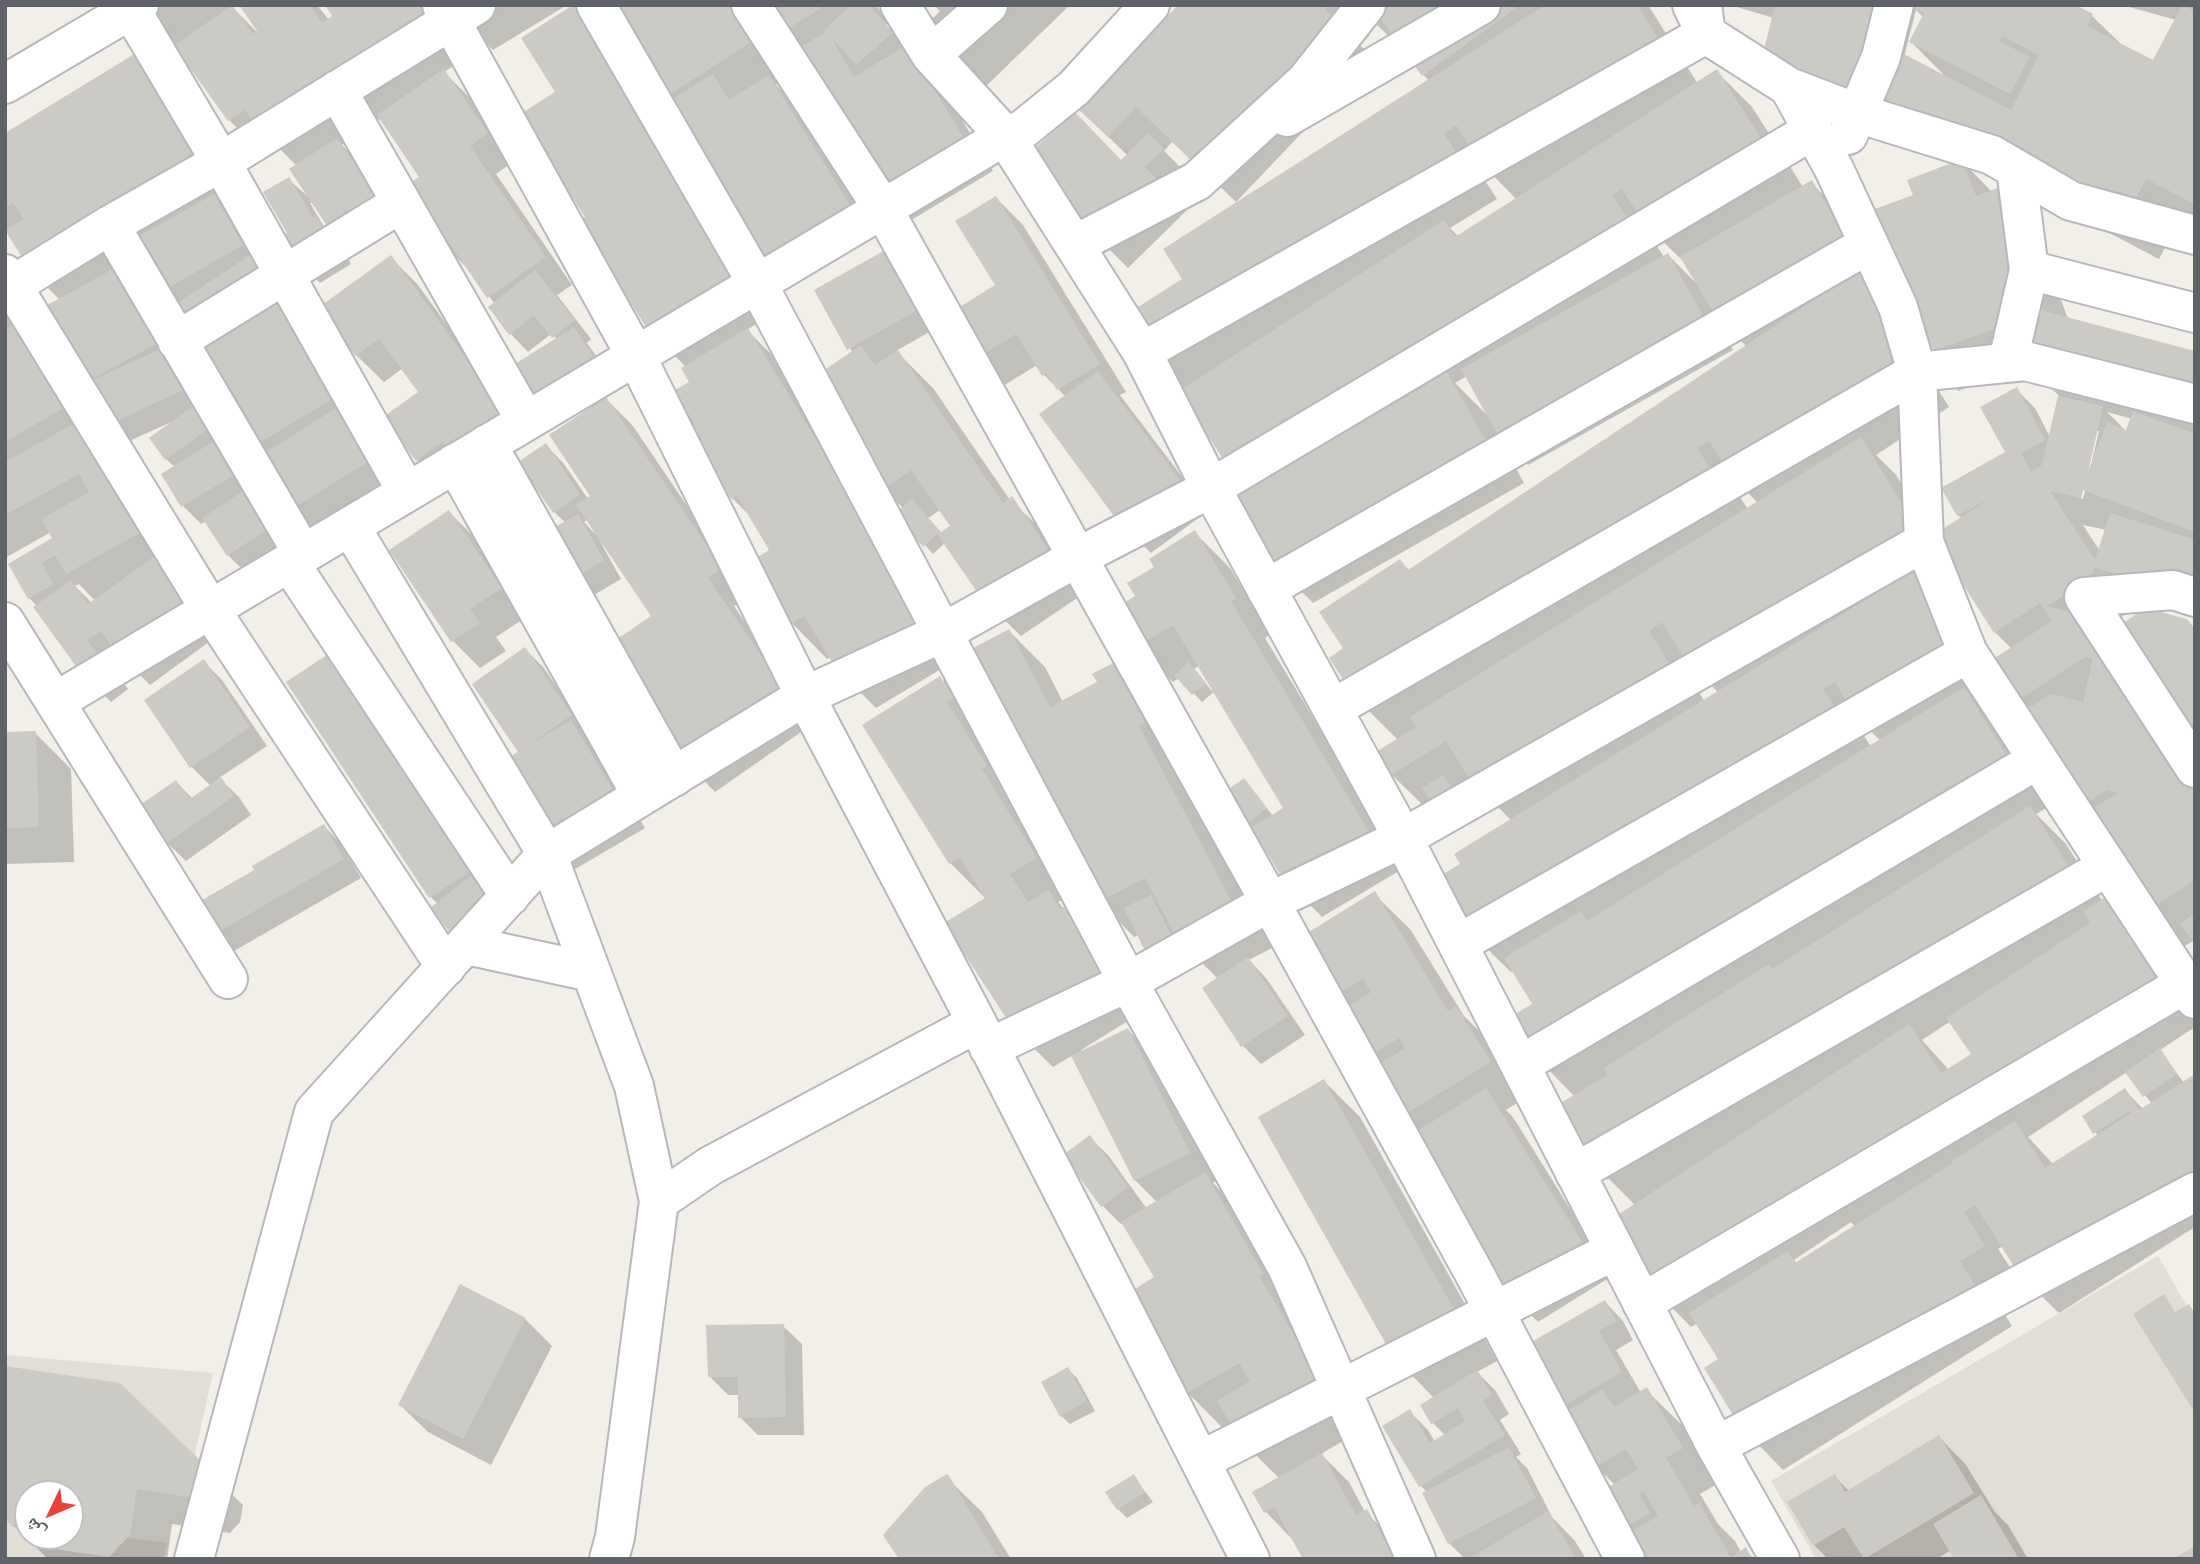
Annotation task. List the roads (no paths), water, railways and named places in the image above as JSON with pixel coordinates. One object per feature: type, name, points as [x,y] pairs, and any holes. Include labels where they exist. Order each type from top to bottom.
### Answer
[{"type":"street","points":[[596,5],[757,283],[1128,982],[1287,1267],[1416,1559]]},
{"type":"street","points":[[751,5],[883,209],[1270,902],[1494,1312],[1625,1559]]},
{"type":"street","points":[[900,5],[931,55],[1005,136],[1142,352],[1211,488],[1403,838],[1716,1446],[1780,1559]]},
{"type":"street","points":[[931,55],[988,5]]},
{"type":"street","points":[[55,702],[1005,136],[1021,130],[1074,88],[1150,5]]},
{"type":"street","points":[[1074,245],[1197,181],[1306,81],[1366,5]]},
{"type":"street","points":[[1372,5],[1400,52]]},
{"type":"street","points":[[1230,150],[1481,5]]},
{"type":"street","points":[[1834,169],[1881,57],[1894,5]]},
{"type":"street","points":[[5,85],[135,8],[407,492]]},
{"type":"street","points":[[591,972],[456,956],[210,609],[7,283],[221,162],[337,90],[456,10],[636,356],[804,696],[983,1036],[1250,1559]]},
{"type":"street","points":[[1142,352],[1700,15],[1789,87],[1857,113],[1992,155],[2071,201],[2195,235]]},
{"type":"street","points":[[1642,1303],[2190,991],[1968,653],[1924,542],[1917,372],[1898,307],[1834,169],[1789,87]]},
{"type":"street","points":[[337,90],[526,421]]},
{"type":"street","points":[[194,1559],[314,1112],[547,854],[804,696],[944,632],[1078,557],[1211,488],[1812,130]]},
{"type":"street","points":[[2008,361],[2029,270],[2017,169]]},
{"type":"street","points":[[177,341],[401,203]]},
{"type":"street","points":[[110,225],[296,558],[510,896]]},
{"type":"street","points":[[1266,589],[1869,244]]},
{"type":"street","points":[[2029,270],[2195,313]]},
{"type":"street","points":[[1332,709],[1917,372],[2025,361],[2195,404]]},
{"type":"street","points":[[471,454],[658,786]]},
{"type":"street","points":[[350,526],[547,854],[634,1086],[659,1201],[615,1537],[609,1559]]},
{"type":"street","points":[[659,1201],[710,1166],[983,1036],[1128,982],[1270,902],[1403,838],[1924,542]]},
{"type":"street","points":[[2187,602],[2084,597],[2195,768]]},
{"type":"street","points":[[5,622],[228,979]]},
{"type":"street","points":[[1458,944],[1968,653]]},
{"type":"street","points":[[1520,1065],[2037,760]]},
{"type":"street","points":[[1576,1174],[2107,867]]},
{"type":"street","points":[[1716,1446],[2195,1192]]},
{"type":"street","points":[[1200,1461],[1615,1251]]}]
